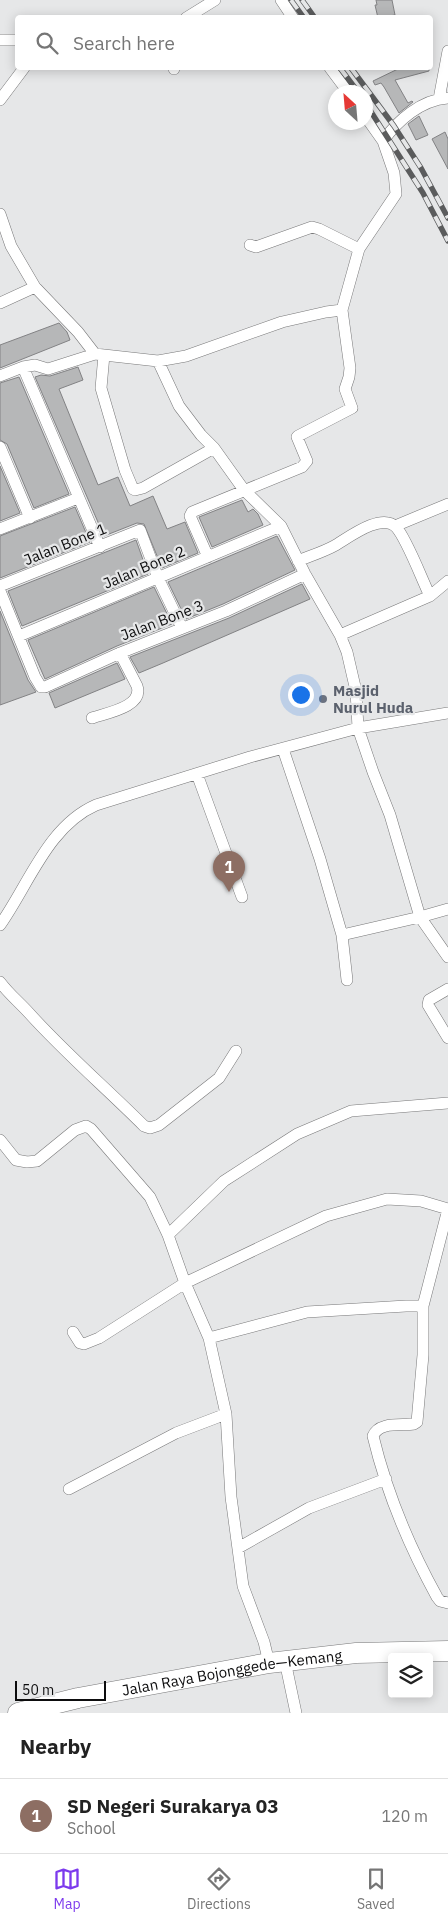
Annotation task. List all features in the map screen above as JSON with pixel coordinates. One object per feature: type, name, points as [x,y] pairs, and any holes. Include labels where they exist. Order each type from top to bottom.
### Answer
[{"type":"highway","name":"Jalan Raya Bojonggede—Kemang","points":[[18,1713],[78,1698],[153,1683],[277,1662],[356,1653],[448,1650]]},
{"type":"street","points":[[191,15],[215,0]]},
{"type":"street","points":[[281,0],[292,15]]},
{"type":"street","points":[[0,40],[15,40]]},
{"type":"street","points":[[383,141],[402,117],[443,98],[448,51]]},
{"type":"street","points":[[0,100],[22,70]]},
{"type":"street","points":[[332,70],[343,85]]},
{"type":"street","points":[[208,557],[191,514],[302,467],[307,461],[297,438],[298,436],[352,408],[345,389],[350,377],[350,368],[342,310],[359,249],[396,194],[394,173],[383,141],[373,127]]},
{"type":"street","points":[[0,216],[11,246],[35,287],[100,355],[101,388],[125,470],[133,488],[135,490],[143,488],[214,448]]},
{"type":"street","points":[[250,245],[256,247],[312,227],[359,249]]},
{"type":"street","points":[[0,303],[35,287]]},
{"type":"street","points":[[0,376],[23,367],[35,365],[48,369],[100,355],[158,361],[186,356],[282,322],[342,310]]},
{"type":"street","points":[[158,361],[179,406],[201,435],[214,448],[244,490],[281,526],[298,561],[340,636],[347,652],[356,690],[358,728],[390,815],[420,918],[448,957]]},
{"type":"street","points":[[23,367],[100,547]]},
{"type":"street","points":[[0,447],[30,518]]},
{"type":"street","points":[[0,529],[78,498]]},
{"type":"street","points":[[395,526],[448,504]]},
{"type":"street","points":[[298,561],[332,547],[367,527],[388,522],[395,526],[403,537],[430,596]]},
{"type":"street","name":"Jalan Bone 2","points":[[19,636],[281,526]]},
{"type":"street","name":"Jalan Bone 1","points":[[0,586],[140,530],[158,578]]},
{"type":"street","name":"Jalan Bone 3","points":[[19,636],[35,676],[41,687],[46,687],[120,652],[226,611],[305,574]]},
{"type":"street","points":[[158,578],[182,628]]},
{"type":"street","points":[[340,636],[430,596],[448,581]]},
{"type":"street","points":[[0,591],[19,636]]},
{"type":"street","points":[[92,718],[131,704],[136,698],[137,686],[120,652]]},
{"type":"street","points":[[0,925],[46,850],[72,820],[96,805],[358,728],[448,713]]},
{"type":"street","points":[[283,749],[320,860],[342,935],[347,980]]},
{"type":"street","points":[[197,774],[242,897]]},
{"type":"street","points":[[342,935],[420,918],[448,909]]},
{"type":"street","points":[[0,982],[10,996],[20,1003],[62,1049],[144,1126],[150,1128],[160,1125],[219,1078],[236,1051]]},
{"type":"street","points":[[448,989],[429,1000],[428,1005],[448,1038]]},
{"type":"street","points":[[168,1235],[224,1181],[297,1134],[351,1111],[448,1103]]},
{"type":"street","points":[[0,1140],[16,1160],[37,1161],[75,1130],[86,1126],[91,1129],[150,1197],[168,1235],[185,1282],[209,1338],[226,1414],[231,1496],[243,1586],[264,1642],[277,1662],[296,1713]]},
{"type":"street","points":[[73,1332],[80,1343],[84,1344],[99,1338],[185,1282],[326,1216],[386,1199],[421,1201],[448,1209],[423,1306],[423,1355],[417,1422],[414,1424],[382,1426],[374,1432],[386,1479],[405,1529],[434,1592],[440,1601],[448,1603]]},
{"type":"street","points":[[209,1338],[307,1312],[423,1306]]},
{"type":"street","points":[[69,1490],[176,1434],[226,1414]]},
{"type":"street","points":[[238,1548],[309,1508],[386,1479]]},
{"type":"building","points":[[376,0],[392,0],[395,15],[377,15],[375,5],[377,5]]},
{"type":"building","points":[[396,70],[429,70],[395,80],[408,103],[413,102],[399,113],[381,83],[375,85],[373,81]]},
{"type":"building","points":[[419,116],[428,135],[416,140],[408,124]]},
{"type":"building","points":[[445,132],[448,139],[448,169],[432,139]]},
{"type":"building","points":[[59,323],[67,332],[70,340],[0,368],[0,345]]},
{"type":"building","points":[[78,367],[83,380],[59,389],[98,485],[118,477],[130,506],[153,496],[167,529],[185,522],[198,553],[162,568],[144,524],[137,523],[104,536],[35,377],[41,375],[50,376]]},
{"type":"building","points":[[19,377],[69,494],[34,508],[7,444],[0,440],[0,383]]},
{"type":"building","points":[[0,466],[20,513],[0,521]]},
{"type":"building","points":[[242,500],[248,512],[253,509],[258,514],[263,525],[212,547],[199,517]]},
{"type":"building","points":[[75,507],[90,542],[0,578],[0,536]]},
{"type":"building","points":[[277,536],[295,570],[186,619],[168,582]]},
{"type":"building","points":[[136,540],[148,574],[22,626],[8,591]]},
{"type":"building","points":[[302,584],[310,599],[163,663],[139,673],[130,657],[229,618]]},
{"type":"building","points":[[154,587],[172,624],[117,646],[45,679],[28,640]]},
{"type":"building","points":[[0,611],[28,680],[36,692],[0,705]]},
{"type":"building","points":[[117,663],[125,679],[55,708],[49,693]]},
{"type":"railway","points":[[291,0],[302,15]]},
{"type":"railway","points":[[302,0],[313,15]]},
{"type":"railway","points":[[342,70],[353,85]]},
{"type":"railway","points":[[352,70],[394,126],[421,168],[448,218]]},
{"type":"railway","points":[[373,115],[423,193],[448,241]]},
{"type":"place","name":"Masjid Nurul Huda","points":[[323,699]]},
{"type":"place","name":"SD Negeri Surakarya 03","points":[[229,892]]}]
